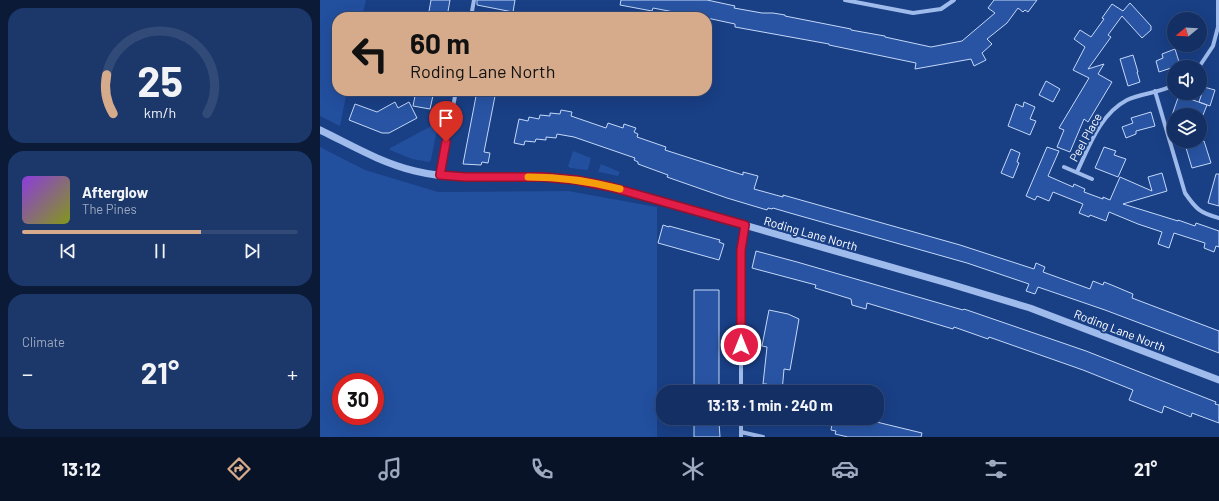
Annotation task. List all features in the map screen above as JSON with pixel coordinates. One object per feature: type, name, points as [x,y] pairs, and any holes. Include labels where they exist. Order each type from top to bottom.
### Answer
[{"type":"street","points":[[472,12],[474,0]]},
{"type":"street","points":[[845,0],[913,13],[941,9],[954,0]]},
{"type":"street","points":[[1205,60],[1216,47],[1219,8],[1218,0]]},
{"type":"street","name":"Peel Place","points":[[1077,172],[1096,132],[1109,113],[1127,100],[1167,87]]},
{"type":"street","points":[[1155,91],[1185,193],[1193,205],[1206,215],[1219,218]]},
{"type":"street","points":[[440,175],[455,96]]},
{"type":"street","name":"Roding Lane North","points":[[320,130],[394,165],[416,171],[465,177],[543,177],[576,180],[611,187],[1030,308],[1219,380]]},
{"type":"street","name":"Peel Place","points":[[1064,167],[1092,179]]},
{"type":"street","points":[[741,385],[741,250],[745,225]]},
{"type":"street","points":[[741,434],[763,437]]},
{"type":"shaded area","points":[[320,0],[366,0],[363,12],[332,12],[332,96],[346,96],[340,126],[320,116]]},
{"type":"shaded area","points":[[437,123],[431,160],[429,162],[412,159],[390,150],[390,148]]},
{"type":"shaded area","points":[[320,147],[365,170],[438,192],[568,191],[657,207],[657,437],[320,437]]},
{"type":"shaded area","points":[[573,151],[591,158],[588,169],[570,168],[568,166]]},
{"type":"shaded area","points":[[601,164],[620,172],[618,176],[598,172]]},
{"type":"building","points":[[431,0],[450,0],[448,12],[429,12]]},
{"type":"building","points":[[477,0],[515,0],[513,12],[477,5]]},
{"type":"building","points":[[621,0],[707,0],[735,6],[734,8],[785,15],[931,47],[962,41],[995,13],[988,8],[994,0],[1037,0],[1028,12],[1025,10],[1023,12],[1018,8],[1007,23],[987,39],[992,44],[982,53],[986,60],[974,66],[971,59],[915,69],[916,63],[829,44],[735,27],[735,24],[712,19],[712,12],[674,12],[653,8],[652,11],[620,5]]},
{"type":"building","points":[[1130,3],[1151,26],[1151,30],[1142,38],[1122,16],[1108,35],[1111,37],[1088,69],[1104,64],[1098,74],[1112,82],[1088,122],[1084,119],[1070,152],[1057,147],[1064,130],[1059,128],[1089,78],[1073,70],[1085,47],[1074,39],[1080,30],[1091,37],[1104,19],[1102,18],[1112,4],[1123,11]]},
{"type":"building","points":[[1167,52],[1176,52],[1178,60],[1167,60],[1167,69],[1159,72],[1156,61],[1163,58],[1162,54]]},
{"type":"building","points":[[1133,55],[1140,82],[1128,86],[1120,59]]},
{"type":"building","points":[[1046,81],[1060,89],[1053,102],[1039,95]]},
{"type":"building","points":[[1207,88],[1215,90],[1210,106],[1199,102],[1200,100],[1207,100]]},
{"type":"building","points":[[415,96],[433,96],[430,109],[413,106]]},
{"type":"building","points":[[476,96],[495,96],[484,152],[490,153],[488,163],[482,162],[481,165],[463,164]]},
{"type":"building","points":[[1177,100],[1193,100],[1207,105],[1206,108],[1174,108]]},
{"type":"building","points":[[395,102],[398,108],[409,102],[417,118],[389,133],[382,133],[349,120],[355,104],[377,112]]},
{"type":"building","points":[[1024,102],[1035,107],[1030,119],[1036,121],[1030,135],[1008,126],[1016,104],[1023,107]]},
{"type":"building","points":[[561,110],[572,112],[571,116],[606,128],[608,123],[623,128],[624,124],[636,128],[634,132],[638,134],[637,137],[666,147],[665,150],[743,175],[743,172],[758,176],[754,189],[783,197],[783,195],[960,245],[1034,269],[1036,263],[1045,267],[1043,272],[1090,289],[1093,281],[1103,285],[1104,282],[1133,294],[1132,298],[1219,331],[1219,353],[1105,310],[1038,287],[1035,294],[1026,291],[1029,284],[967,263],[773,208],[768,208],[767,210],[727,198],[667,177],[668,175],[638,164],[638,162],[634,160],[635,158],[574,137],[557,134],[556,138],[546,137],[546,140],[536,139],[535,142],[525,141],[524,145],[514,143],[519,119],[528,121],[529,117],[539,119],[540,115],[550,116],[550,113],[560,114]]},
{"type":"building","points":[[1151,112],[1155,126],[1136,131],[1136,134],[1126,138],[1122,127],[1133,123],[1131,118]]},
{"type":"building","points":[[1047,147],[1059,151],[1048,176],[1073,187],[1074,184],[1085,189],[1084,192],[1103,199],[1103,197],[1110,200],[1120,177],[1152,191],[1148,177],[1162,173],[1167,191],[1123,204],[1195,226],[1196,223],[1219,231],[1219,247],[1216,246],[1214,252],[1204,248],[1205,243],[1174,233],[1169,248],[1158,244],[1162,232],[1109,212],[1106,221],[1090,215],[1089,217],[1079,213],[1083,204],[1053,192],[1049,201],[1037,196],[1035,200],[1026,196]]},
{"type":"building","points":[[1104,147],[1116,151],[1114,155],[1126,159],[1118,177],[1095,168]]},
{"type":"building","points":[[1186,148],[1206,148],[1211,163],[1192,168]]},
{"type":"building","points":[[1011,149],[1020,153],[1017,162],[1019,163],[1013,178],[1001,173]]},
{"type":"building","points":[[1216,174],[1219,174],[1219,206],[1208,203]]},
{"type":"building","points":[[663,225],[720,240],[719,242],[724,244],[719,260],[658,243]]},
{"type":"building","points":[[756,251],[963,310],[964,309],[1086,351],[1216,402],[1215,404],[1219,405],[1219,423],[1192,413],[1191,417],[1164,406],[1162,413],[1129,400],[1133,390],[1083,370],[989,337],[988,339],[954,327],[953,329],[867,303],[866,309],[852,305],[851,299],[815,288],[816,285],[752,268]]},
{"type":"building","points":[[694,290],[719,290],[719,385],[694,385]]},
{"type":"building","points":[[769,310],[788,314],[799,319],[790,370],[784,369],[783,385],[763,384],[767,347],[762,346]]},
{"type":"building","points":[[884,424],[922,433],[921,437],[848,437],[835,434],[836,431],[831,430],[832,425]]},
{"type":"building","points":[[694,425],[719,425],[720,437],[694,437]]},
{"type":"slow traffic","points":[[528,177],[576,180],[620,189]]},
{"type":"route","points":[[446,142],[440,175],[465,177],[543,177],[576,180],[611,187],[745,225],[741,250],[741,345]]}]
